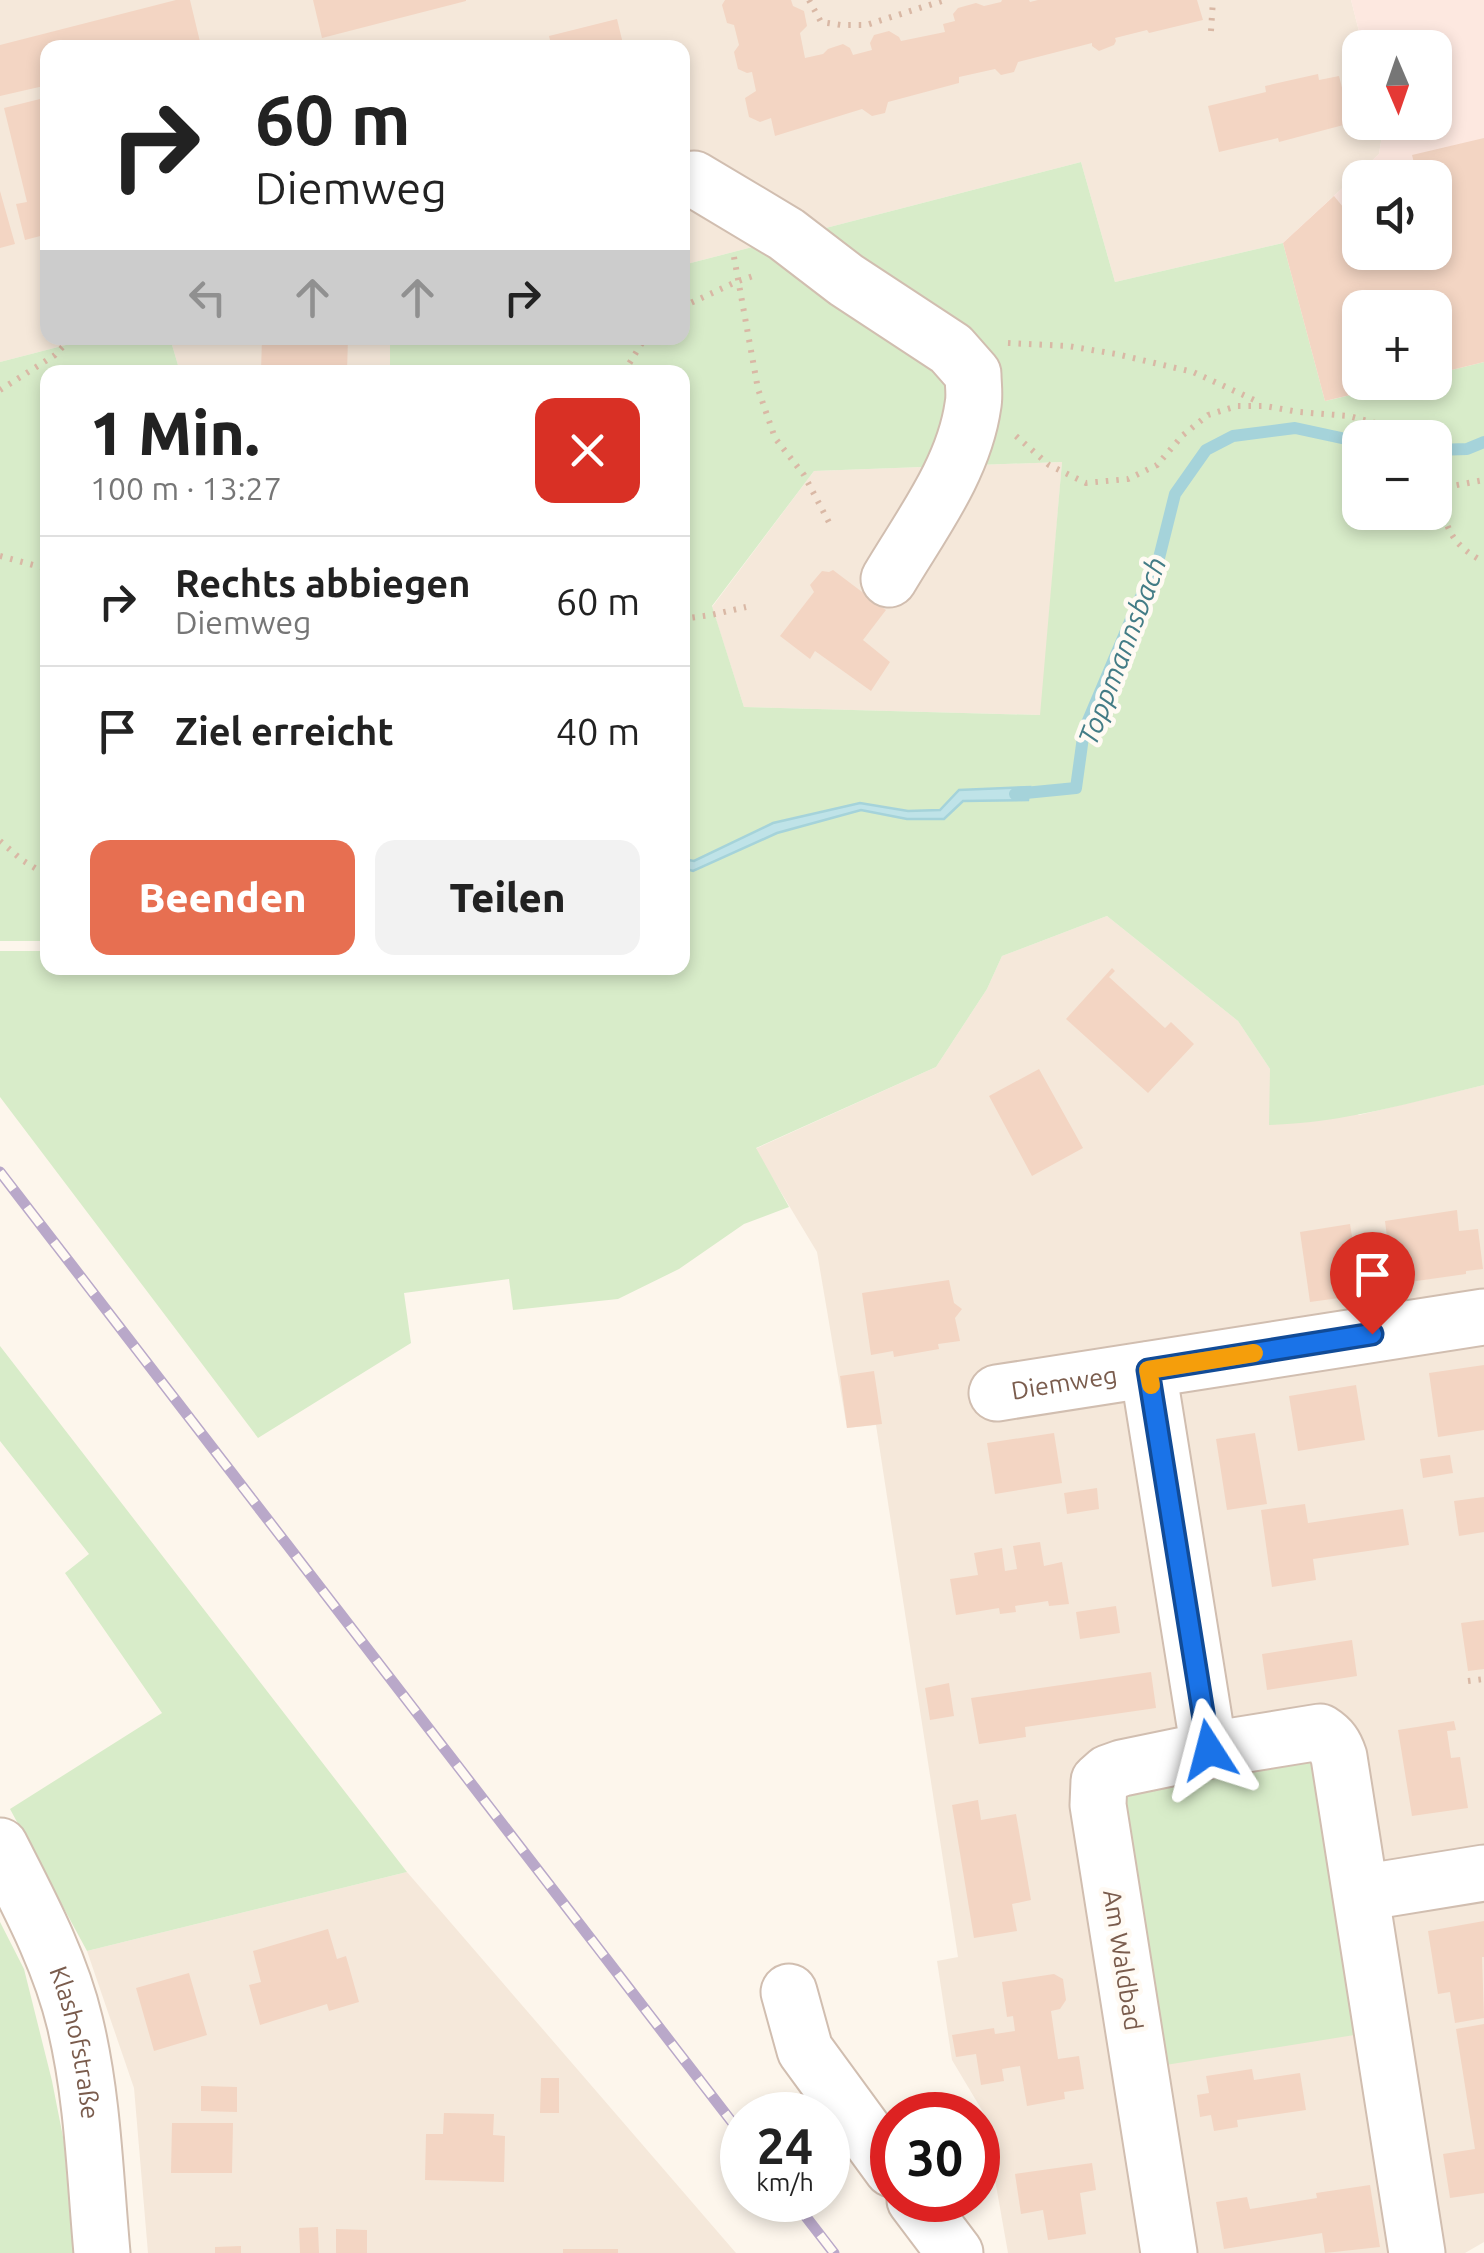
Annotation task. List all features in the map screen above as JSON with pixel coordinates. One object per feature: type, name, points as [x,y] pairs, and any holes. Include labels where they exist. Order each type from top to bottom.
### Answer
[{"type":"street","points":[[708,188],[786,234],[846,280],[951,349],[973,374],[974,403],[964,445],[889,578]]},
{"type":"street","name":"Diemweg","points":[[997,1393],[1484,1316]]},
{"type":"street","points":[[1148,1370],[1209,1750]]},
{"type":"street","name":"Am Waldbad","points":[[1169,2253],[1097,1794],[1099,1781],[1122,1768],[1320,1732],[1335,1745],[1339,1757],[1417,2253]]},
{"type":"street","name":"Klashofstraße","points":[[0,1846],[56,1960],[75,2021],[87,2082],[102,2253]]},
{"type":"street","points":[[1361,1893],[1484,1873]]},
{"type":"street","points":[[789,1992],[805,2050],[870,2139]]},
{"type":"street","points":[[932,2222],[955,2253]]},
{"type":"path","points":[[809,0],[821,22],[866,25],[946,0]]},
{"type":"path","points":[[1211,31],[1214,0]]},
{"type":"path","points":[[708,188],[758,388],[775,438],[804,475],[832,528]]},
{"type":"path","points":[[942,343],[1068,346],[1116,354],[1193,372],[1265,406]]},
{"type":"path","points":[[0,390],[64,345]]},
{"type":"path","points":[[974,403],[1049,465],[1086,483],[1128,479],[1157,465],[1208,415],[1237,406],[1265,406],[1364,420]]},
{"type":"path","points":[[1452,485],[1484,480]]},
{"type":"path","points":[[1449,530],[1457,546],[1484,562]]},
{"type":"path","points":[[0,556],[40,567]]},
{"type":"path","points":[[690,618],[746,607]]},
{"type":"path","points":[[0,841],[40,871]]},
{"type":"path","points":[[1468,1681],[1484,1678]]},
{"type":"shaded area","points":[[0,0],[1351,0],[1359,30],[1342,30],[1342,140],[1381,140],[1379,154],[1373,160],[1342,160],[1342,188],[1283,243],[1115,282],[1081,162],[690,263],[690,40],[40,40],[40,345],[66,345],[0,362]]},
{"type":"shaded area","points":[[1351,0],[1484,0],[1484,362],[1452,370],[1452,290],[1342,290],[1342,397],[1325,401],[1283,243],[1342,188],[1342,270],[1452,270],[1452,160],[1373,160],[1379,154],[1381,140],[1452,140],[1452,30],[1359,30]]},
{"type":"shaded area","points":[[172,345],[390,345],[390,365],[178,365]]},
{"type":"shaded area","points":[[1062,462],[1041,715],[744,707],[712,607],[814,471]]},
{"type":"shaded area","points":[[1107,916],[1238,1021],[1270,1069],[1359,1115],[1484,1085],[1484,2242],[1465,2253],[1008,2253],[1000,2208],[1000,2092],[971,2092],[952,2060],[937,1961],[958,1957],[876,1425],[847,1428],[817,1252],[755,1149],[936,1067],[987,989],[1002,956]]},
{"type":"shaded area","points":[[407,1872],[736,2253],[148,2253],[134,2088],[87,1951]]},
{"type":"green space","points":[[1081,162],[1115,282],[1283,243],[1325,401],[1342,397],[1452,400],[1452,370],[1484,362],[1484,1085],[1351,1116],[1269,1125],[1270,1069],[1238,1021],[1107,916],[1002,956],[987,989],[936,1067],[756,1148],[789,1207],[744,1224],[679,1269],[618,1299],[513,1310],[509,1279],[404,1293],[411,1343],[258,1438],[0,1097],[0,951],[40,951],[40,975],[690,975],[690,870],[777,833],[861,810],[907,819],[944,819],[959,790],[940,810],[908,811],[860,803],[773,823],[690,861],[690,365],[390,365],[390,345],[690,345],[690,263]],"holes":[[[1062,462],[1040,715],[744,707],[712,606],[814,471]]]},
{"type":"green space","points":[[66,345],[172,345],[178,365],[40,365],[40,941],[0,941],[0,362]]},
{"type":"green space","points":[[0,1346],[407,1872],[87,1951],[10,1809],[162,1713],[65,1573],[89,1554],[0,1441]]},
{"type":"green space","points":[[1287,1750],[1316,1762],[1367,2033],[1153,2067],[1123,1788]]},
{"type":"green space","points":[[0,1922],[24,1969],[52,2081],[64,2142],[73,2253],[0,2253]]},
{"type":"water","points":[[1030,787],[1028,800],[963,801],[944,819],[907,819],[861,810],[777,833],[690,870],[690,860],[773,823],[860,803],[908,811],[940,810],[959,790]]},
{"type":"building","points":[[176,0],[190,0],[200,40],[40,40],[40,87],[0,96],[0,45]]},
{"type":"building","points":[[313,0],[466,0],[466,1],[322,38]]},
{"type":"building","points":[[725,0],[791,0],[793,6],[804,11],[807,26],[800,33],[805,58],[843,44],[853,55],[872,50],[874,35],[889,31],[901,41],[945,32],[943,24],[955,21],[953,14],[958,8],[1002,0],[1197,0],[1203,20],[1115,38],[1114,45],[1099,51],[1092,43],[1018,62],[1014,72],[1001,75],[995,69],[959,77],[959,83],[888,102],[885,113],[872,116],[862,109],[775,136],[771,118],[760,122],[749,117],[745,98],[756,91],[752,72],[738,69],[734,52],[739,45],[734,25],[727,23],[722,5]]},
{"type":"building","points":[[617,19],[622,40],[550,40],[549,36]]},
{"type":"building","points":[[1318,74],[1319,80],[1339,76],[1342,125],[1219,152],[1208,106],[1266,92],[1265,86]]},
{"type":"building","points":[[40,99],[40,236],[25,240],[16,204],[27,202],[4,108]]},
{"type":"building","points":[[1484,138],[1484,362],[1452,370],[1452,290],[1342,290],[1342,397],[1325,401],[1283,243],[1334,196],[1342,206],[1342,270],[1452,270],[1452,160],[1413,160],[1412,155]]},
{"type":"building","points":[[0,191],[15,244],[0,248]]},
{"type":"building","points":[[262,345],[348,345],[347,365],[261,365]]},
{"type":"building","points":[[833,570],[886,610],[863,640],[890,662],[871,691],[815,651],[810,659],[780,636],[814,592],[810,585],[822,571]]},
{"type":"building","points":[[1112,968],[1115,971],[1109,977],[1165,1028],[1171,1022],[1194,1044],[1148,1093],[1066,1019]]},
{"type":"building","points":[[1039,1069],[1083,1148],[1032,1176],[989,1096]]},
{"type":"building","points":[[1457,1210],[1459,1231],[1478,1229],[1483,1269],[1360,1289],[1361,1295],[1310,1302],[1300,1232],[1350,1224],[1355,1255],[1388,1245],[1385,1221]]},
{"type":"building","points":[[949,1280],[954,1303],[962,1309],[955,1318],[960,1341],[894,1357],[893,1351],[871,1355],[862,1293]]},
{"type":"building","points":[[1484,1365],[1484,1430],[1438,1437],[1429,1373]]},
{"type":"building","points":[[874,1371],[882,1424],[847,1428],[840,1376]]},
{"type":"building","points":[[1356,1385],[1365,1440],[1298,1451],[1289,1396]]},
{"type":"building","points":[[1054,1433],[1062,1483],[995,1494],[987,1443]]},
{"type":"building","points":[[1255,1433],[1267,1504],[1227,1510],[1216,1439]]},
{"type":"building","points":[[1450,1455],[1453,1473],[1423,1478],[1420,1459]]},
{"type":"building","points":[[1097,1488],[1099,1509],[1067,1514],[1064,1493]]},
{"type":"building","points":[[1484,1497],[1484,1532],[1459,1536],[1454,1501]]},
{"type":"building","points":[[1305,1504],[1308,1523],[1403,1509],[1409,1545],[1313,1559],[1316,1580],[1272,1587],[1261,1510]]},
{"type":"building","points":[[1040,1542],[1044,1566],[1062,1562],[1069,1604],[1049,1606],[1048,1601],[1015,1606],[1016,1612],[1000,1614],[999,1608],[956,1615],[950,1579],[978,1575],[974,1553],[1002,1548],[1005,1571],[1017,1569],[1013,1546]]},
{"type":"building","points":[[1116,1606],[1120,1633],[1080,1639],[1076,1612]]},
{"type":"building","points":[[1484,1620],[1484,1669],[1468,1671],[1461,1623]]},
{"type":"building","points":[[1352,1640],[1357,1676],[1267,1690],[1262,1654]]},
{"type":"building","points":[[1151,1672],[1156,1708],[1025,1727],[1026,1737],[979,1744],[971,1698]]},
{"type":"building","points":[[949,1683],[954,1716],[930,1720],[925,1688]]},
{"type":"building","points":[[1454,1721],[1456,1730],[1447,1731],[1451,1758],[1460,1757],[1468,1808],[1412,1816],[1398,1730]]},
{"type":"building","points":[[978,1800],[981,1820],[1016,1814],[1031,1900],[1012,1904],[1017,1931],[974,1938],[952,1805]]},
{"type":"building","points":[[1484,1921],[1484,2018],[1455,2023],[1450,1992],[1438,1994],[1428,1931]]},
{"type":"building","points":[[328,1929],[337,1959],[346,1956],[359,2002],[329,2011],[327,2004],[260,2025],[249,1985],[261,1982],[253,1951]]},
{"type":"building","points":[[189,1973],[207,2035],[154,2051],[136,1988]]},
{"type":"building","points":[[1054,1974],[1063,1979],[1066,2000],[1060,2009],[1051,2011],[1058,2059],[1079,2056],[1084,2089],[1064,2092],[1065,2099],[1027,2106],[1020,2066],[1002,2069],[1004,2081],[981,2085],[976,2054],[956,2057],[952,2035],[994,2028],[995,2034],[1015,2031],[1013,2016],[1007,2017],[1002,1982]]},
{"type":"building","points":[[1484,2024],[1484,2193],[1450,2198],[1443,2154],[1475,2149],[1456,2029]]},
{"type":"building","points":[[1252,2069],[1254,2080],[1300,2073],[1306,2110],[1237,2120],[1238,2127],[1214,2131],[1211,2115],[1200,2117],[1197,2095],[1209,2093],[1206,2076]]},
{"type":"building","points":[[541,2078],[559,2078],[559,2113],[540,2113]]},
{"type":"building","points":[[201,2086],[237,2087],[237,2112],[201,2111]]},
{"type":"building","points":[[444,2113],[494,2114],[493,2135],[505,2136],[504,2182],[425,2180],[426,2134],[443,2134]]},
{"type":"building","points":[[172,2123],[233,2123],[232,2173],[171,2173]]},
{"type":"building","points":[[1092,2163],[1096,2190],[1080,2193],[1086,2234],[1048,2240],[1043,2210],[1021,2214],[1015,2174]]},
{"type":"building","points":[[1370,2185],[1380,2247],[1325,2253],[1322,2233],[1224,2249],[1216,2202],[1247,2197],[1250,2209]]},
{"type":"building","points":[[318,2227],[319,2253],[300,2253],[299,2228]]},
{"type":"building","points":[[336,2229],[367,2230],[367,2253],[336,2253]]},
{"type":"building","points":[[241,2246],[241,2253],[215,2253],[215,2247]]},
{"type":"building","points":[[563,2249],[618,2249],[618,2253],[563,2253]]},
{"type":"waterway","name":"Toppmannsbach","points":[[1015,794],[1076,788],[1084,730],[1158,562],[1175,494],[1206,450],[1233,436],[1295,428],[1342,438]]},
{"type":"waterway","name":"Toppmannsbach","points":[[1452,449],[1484,442]]},
{"type":"railway","points":[[0,1172],[720,2106]]},
{"type":"railway","points":[[810,2222],[834,2253]]},
{"type":"slow traffic","points":[[1151,1385],[1148,1370],[1254,1353]]},
{"type":"route","points":[[1209,1750],[1148,1370],[1372,1334]]}]
